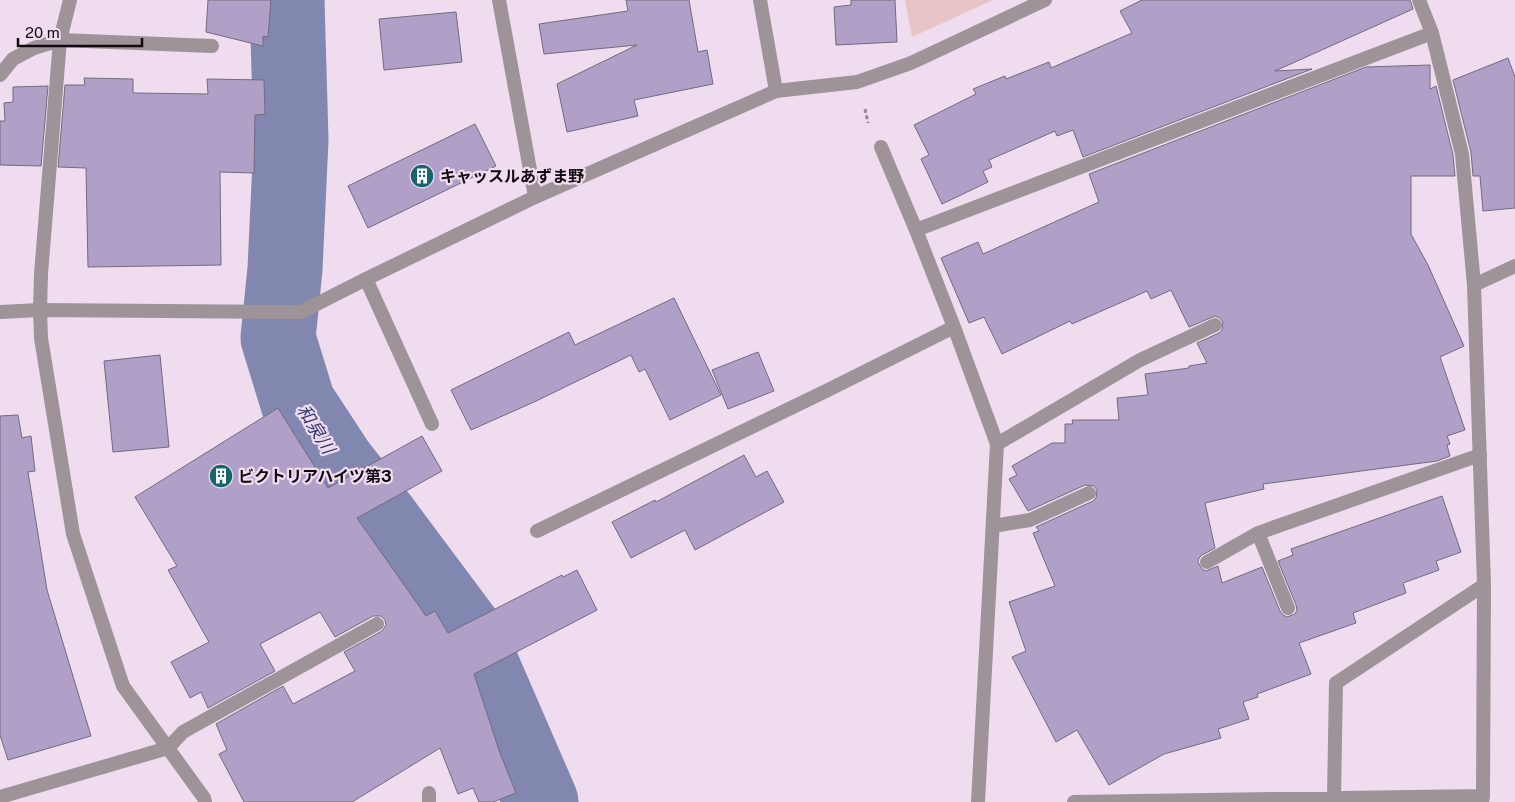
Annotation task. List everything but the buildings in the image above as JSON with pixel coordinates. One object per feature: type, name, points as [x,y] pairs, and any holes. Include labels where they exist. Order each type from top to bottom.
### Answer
[{"type":"street","points":[[70,0],[60,40],[41,274],[40,310],[42,338],[73,534],[122,686],[204,798],[205,802]]},
{"type":"street","points":[[500,0],[534,197]]},
{"type":"street","points":[[760,0],[776,92]]},
{"type":"street","points":[[0,312],[40,310],[301,312],[534,197],[776,92],[857,82],[911,63],[1045,0]]},
{"type":"street","points":[[1074,802],[1334,798],[1482,799],[1484,585],[1474,284],[1462,154],[1432,33],[1419,0]]},
{"type":"street","points":[[916,230],[1432,33]]},
{"type":"street","points":[[0,75],[13,60],[34,48],[60,40],[212,46]]},
{"type":"street","points":[[880,147],[916,230],[997,444],[978,802]]},
{"type":"street","points":[[1474,284],[1515,266]]},
{"type":"street","points":[[366,279],[432,424]]},
{"type":"street","points":[[997,444],[1140,360],[1215,325]]},
{"type":"street","points":[[537,531],[954,327]]},
{"type":"street","points":[[1207,562],[1258,533],[1480,455]]},
{"type":"street","points":[[993,526],[1030,520],[1088,493]]},
{"type":"street","points":[[1258,533],[1288,608]]},
{"type":"street","points":[[1334,798],[1336,683],[1484,585]]},
{"type":"street","points":[[0,797],[168,748],[183,732],[377,624]]},
{"type":"path","points":[[857,82],[876,149],[880,147]]},
{"type":"shaded area","points":[[905,0],[993,0],[912,37]]},
{"type":"waterway","name":"和泉川","points":[[287,0],[291,140],[285,269],[278,338],[298,403],[338,464],[470,638],[541,802]]},
{"type":"place","name":"キャッスルあずま野","points":[[422,176]]},
{"type":"place","name":"ビクトリアハイツ第3","points":[[221,476]]}]
